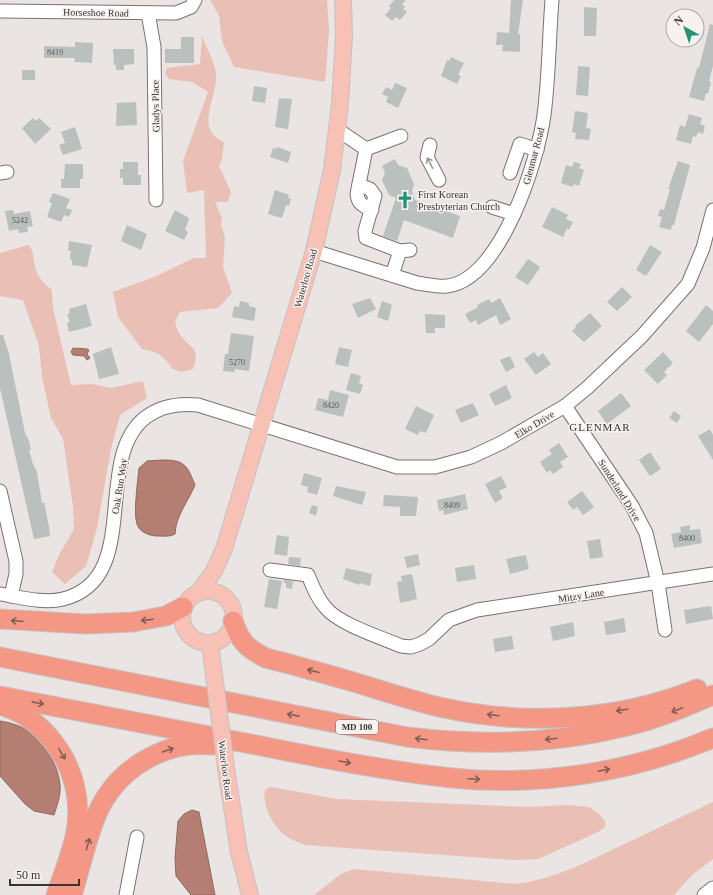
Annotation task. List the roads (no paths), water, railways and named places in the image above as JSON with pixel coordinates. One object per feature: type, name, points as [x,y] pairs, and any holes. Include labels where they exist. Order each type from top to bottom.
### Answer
[{"type":"highway","points":[[0,619],[86,624],[133,622],[166,616],[183,607]]},
{"type":"highway","points":[[233,621],[239,636],[245,645],[253,652],[266,658],[444,708],[479,713],[519,718],[557,718],[598,715],[641,707],[685,694],[713,683]]},
{"type":"highway","name":"MD 100","points":[[0,657],[407,737],[446,742],[494,743],[536,741],[576,736],[627,726],[673,712],[713,695]]},
{"type":"highway","points":[[0,696],[307,755],[453,778],[501,780],[588,774],[644,762],[690,748],[713,738]]},
{"type":"highway","points":[[0,705],[21,714],[50,737],[68,763],[73,778],[76,794],[77,826],[56,895]]},
{"type":"highway","points":[[72,895],[96,816],[108,794],[119,780],[135,766],[152,756],[186,745],[203,744],[307,755]]},
{"type":"main road","name":"Waterloo Road","points":[[198,593],[214,571],[224,549],[314,251],[332,170],[338,130],[344,36],[343,0]]},
{"type":"main road","name":"Waterloo Road","points":[[224,549],[222,576],[226,599]]},
{"type":"main road","points":[[214,591],[226,599],[233,612],[233,621],[231,629],[225,636],[210,643],[195,640],[186,632],[182,622],[183,607],[189,599],[198,593],[214,591]]},
{"type":"main road","name":"Waterloo Road","points":[[210,643],[232,818],[248,892]]},
{"type":"street","name":"Glenmar Road","points":[[314,251],[417,283],[432,285],[447,286],[461,282],[484,265],[514,214],[526,186],[537,150],[544,116],[552,0]]},
{"type":"street","name":"Horseshoe Road","points":[[0,11],[176,13],[193,4]]},
{"type":"street","name":"Gladys Place","points":[[148,13],[154,47],[156,200]]},
{"type":"street","points":[[338,130],[366,149]]},
{"type":"street","points":[[366,149],[400,136]]},
{"type":"street","points":[[510,173],[520,144],[537,150]]},
{"type":"street","points":[[430,145],[427,157],[439,180]]},
{"type":"street","points":[[366,149],[359,185],[358,200],[363,206],[372,210],[365,231],[366,238],[405,250],[392,275]]},
{"type":"street","points":[[492,207],[514,214]]},
{"type":"street","name":"Elko Drive","points":[[262,424],[398,467],[435,467],[471,457],[495,446],[565,406],[587,388],[642,336],[688,284],[703,248],[713,210]]},
{"type":"street","name":"Oak Run Way","points":[[5,595],[48,600],[63,599],[87,587],[96,577],[103,567],[109,551],[122,460],[126,443],[131,432],[140,422],[153,412],[167,406],[182,404],[198,405],[262,424]]},
{"type":"street","name":"Sunderland Drive","points":[[565,406],[632,506],[640,521],[651,549],[665,630]]},
{"type":"street","points":[[0,491],[16,561],[16,574],[5,595]]},
{"type":"street","name":"Mitzy Lane","points":[[270,570],[308,575],[318,597],[326,609],[336,618],[400,646],[411,647],[420,644],[434,635],[450,620],[477,610],[713,574]]},
{"type":"street","points":[[126,895],[137,837]]},
{"type":"street","points":[[704,895],[713,888]]},
{"type":"place","name":"First Korean Presbyterian Church","points":[[405,200]]},
{"type":"district","name":"GLENMAR","points":[[600,427]]}]
